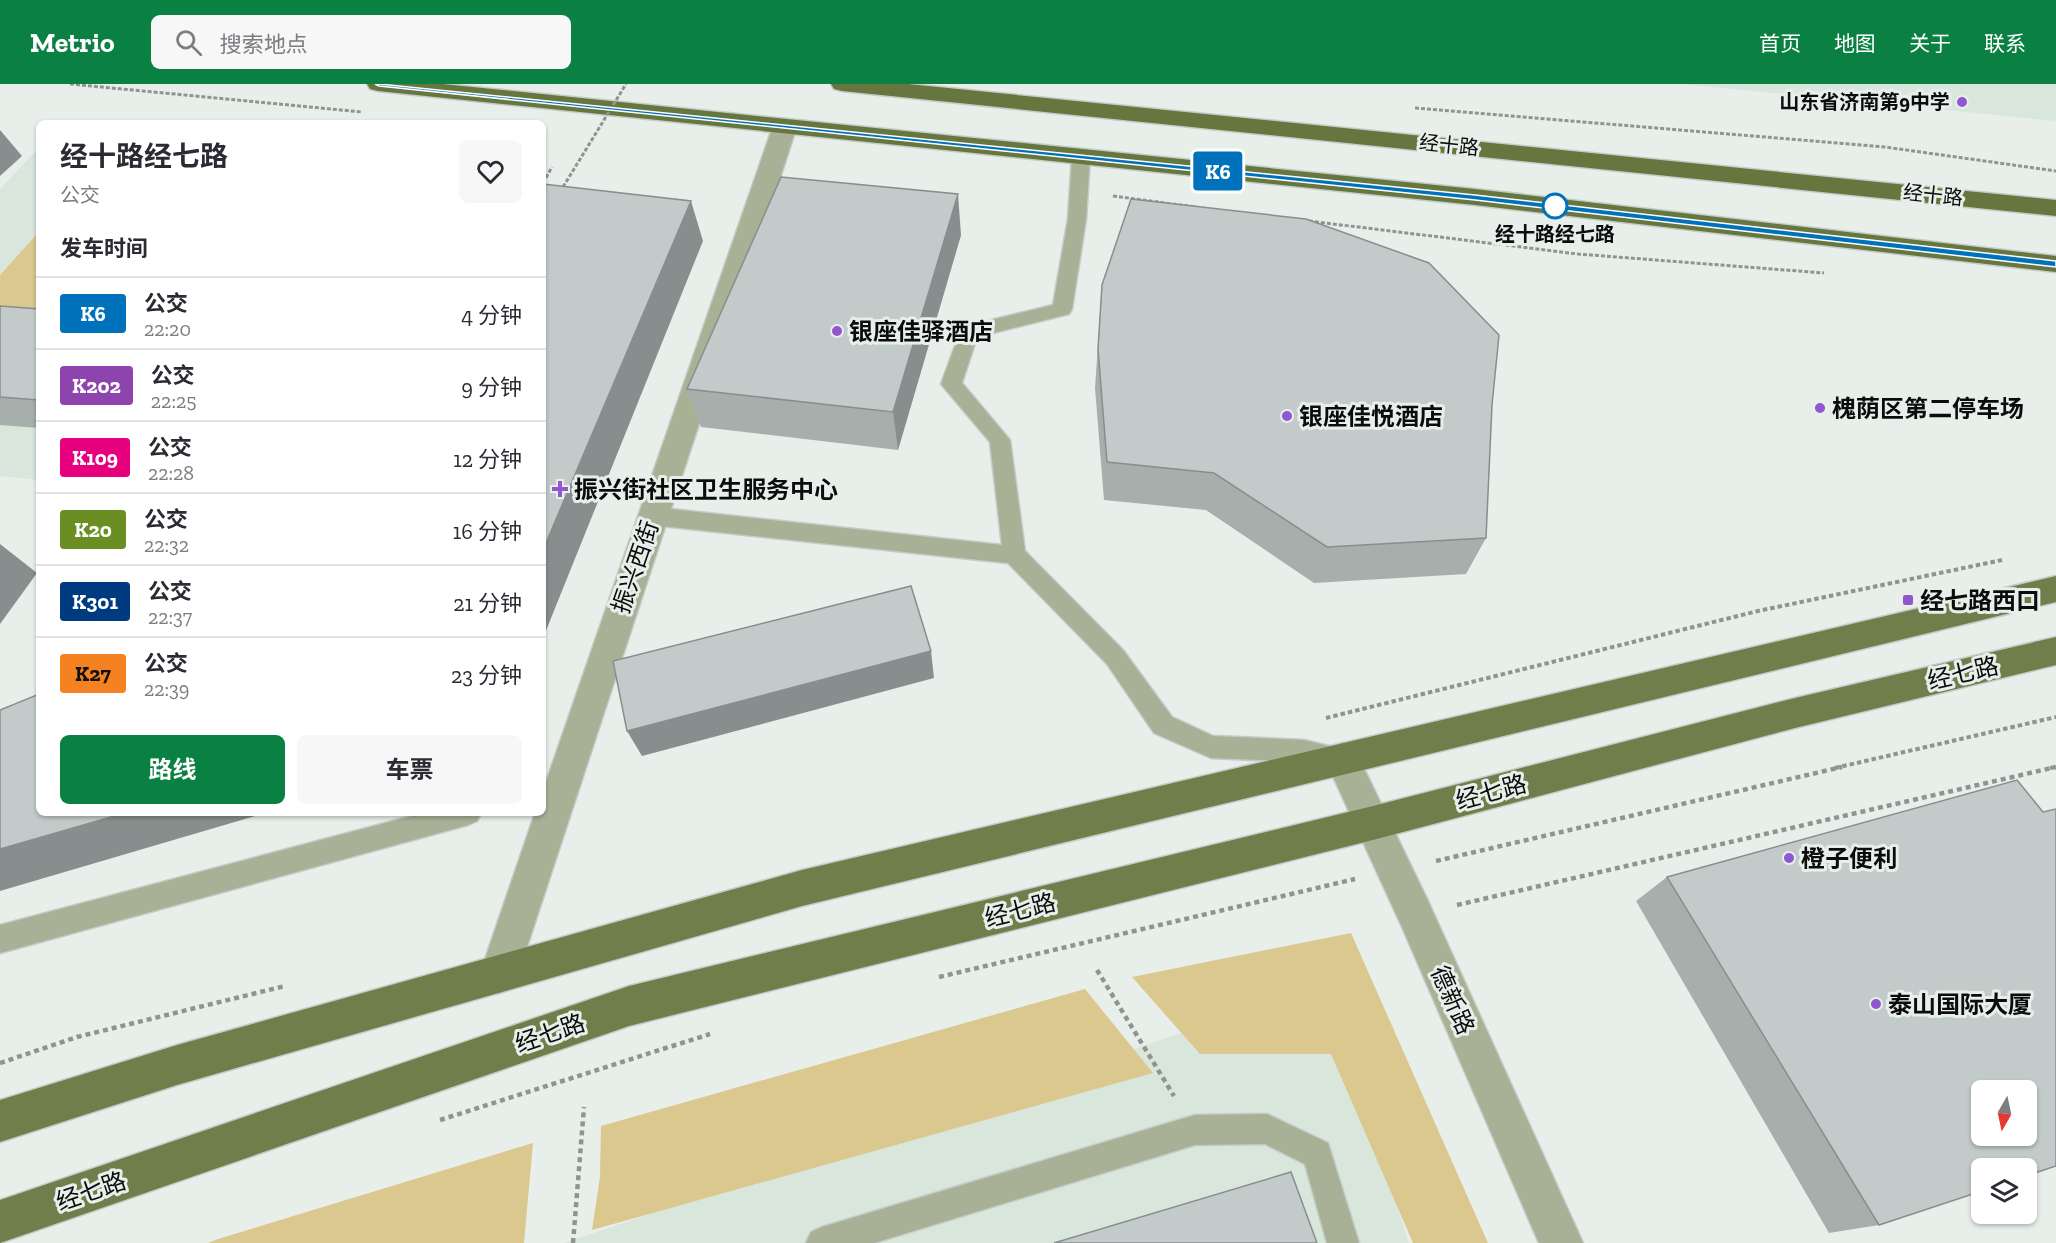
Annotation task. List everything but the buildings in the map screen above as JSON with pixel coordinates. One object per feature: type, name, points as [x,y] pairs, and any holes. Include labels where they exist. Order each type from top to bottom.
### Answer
[{"type":"highway","points":[[378,84],[1475,197],[2056,264]]},
{"type":"highway","name":"经十路","points":[[842,84],[2056,208]]},
{"type":"main road","points":[[0,1120],[177,1065],[802,888],[2056,589]]},
{"type":"main road","name":"经七路","points":[[0,1222],[629,1006],[1373,822],[1783,716],[2056,651]]},
{"type":"street","name":"振兴西街","points":[[546,809],[652,516],[785,126]]},
{"type":"street","name":"德新路","points":[[1342,759],[1395,870],[1561,1243]]},
{"type":"street","name":"振兴西街","points":[[499,974],[544,816]]},
{"type":"lane","points":[[1081,157],[1080,191],[1062,309],[969,332],[951,384],[1000,440],[1014,555],[1115,657],[1162,725],[1211,747],[1304,751],[1342,759]]},
{"type":"lane","points":[[652,516],[1014,555]]},
{"type":"lane","points":[[0,939],[457,816]]},
{"type":"lane","points":[[822,1243],[1195,1130],[1267,1129],[1317,1154],[1343,1243]]},
{"type":"path","points":[[70,84],[363,112]]},
{"type":"path","points":[[558,191],[563,187],[627,84]]},
{"type":"path","points":[[1404,106],[1885,147],[2056,171]]},
{"type":"path","points":[[590,134],[601,135]]},
{"type":"path","points":[[546,178],[552,167]]},
{"type":"path","points":[[1080,191],[1209,208]]},
{"type":"path","points":[[1303,221],[1578,254],[1829,273]]},
{"type":"path","points":[[934,978],[2056,717]]},
{"type":"path","points":[[1450,906],[2056,767]]},
{"type":"path","points":[[1097,970],[1195,1130]]},
{"type":"path","points":[[430,1123],[717,1032]]},
{"type":"path","points":[[573,1243],[584,1107]]},
{"type":"shaded area","name":"山东省济南第9中学","points":[[1681,84],[2056,84],[2056,121]]},
{"type":"shaded area","points":[[36,151],[36,480],[0,476],[0,189]]},
{"type":"shaded area","points":[[36,235],[36,321],[0,318],[0,275]]},
{"type":"shaded area","points":[[1351,933],[1488,1243],[1413,1243],[1331,1054],[1200,1054],[1132,977]]},
{"type":"shaded area","points":[[1325,984],[1409,1243],[564,1243]]},
{"type":"shaded area","points":[[1085,989],[1153,1073],[592,1230],[600,1177],[601,1126]]},
{"type":"shaded area","points":[[533,1143],[524,1243],[208,1243],[218,1239]]},
{"type":"bus line","name":"K6","points":[[379,84],[1475,197],[2056,264]]},
{"type":"place","name":"山东省济南第9中学","points":[[1962,102]]},
{"type":"place","name":"经十路经七路","points":[[1555,206]]},
{"type":"place","name":"银座佳驿酒店","points":[[837,331]]},
{"type":"place","name":"槐荫区第二停车场","points":[[1820,408]]},
{"type":"place","name":"银座佳悦酒店","points":[[1287,416]]},
{"type":"place","name":"振兴街社区卫生服务中心","points":[[560,489]]},
{"type":"place","name":"经七路西口","points":[[1908,600]]},
{"type":"place","name":"橙子便利","points":[[1789,858]]},
{"type":"place","name":"泰山国际大厦","points":[[1876,1004]]}]
